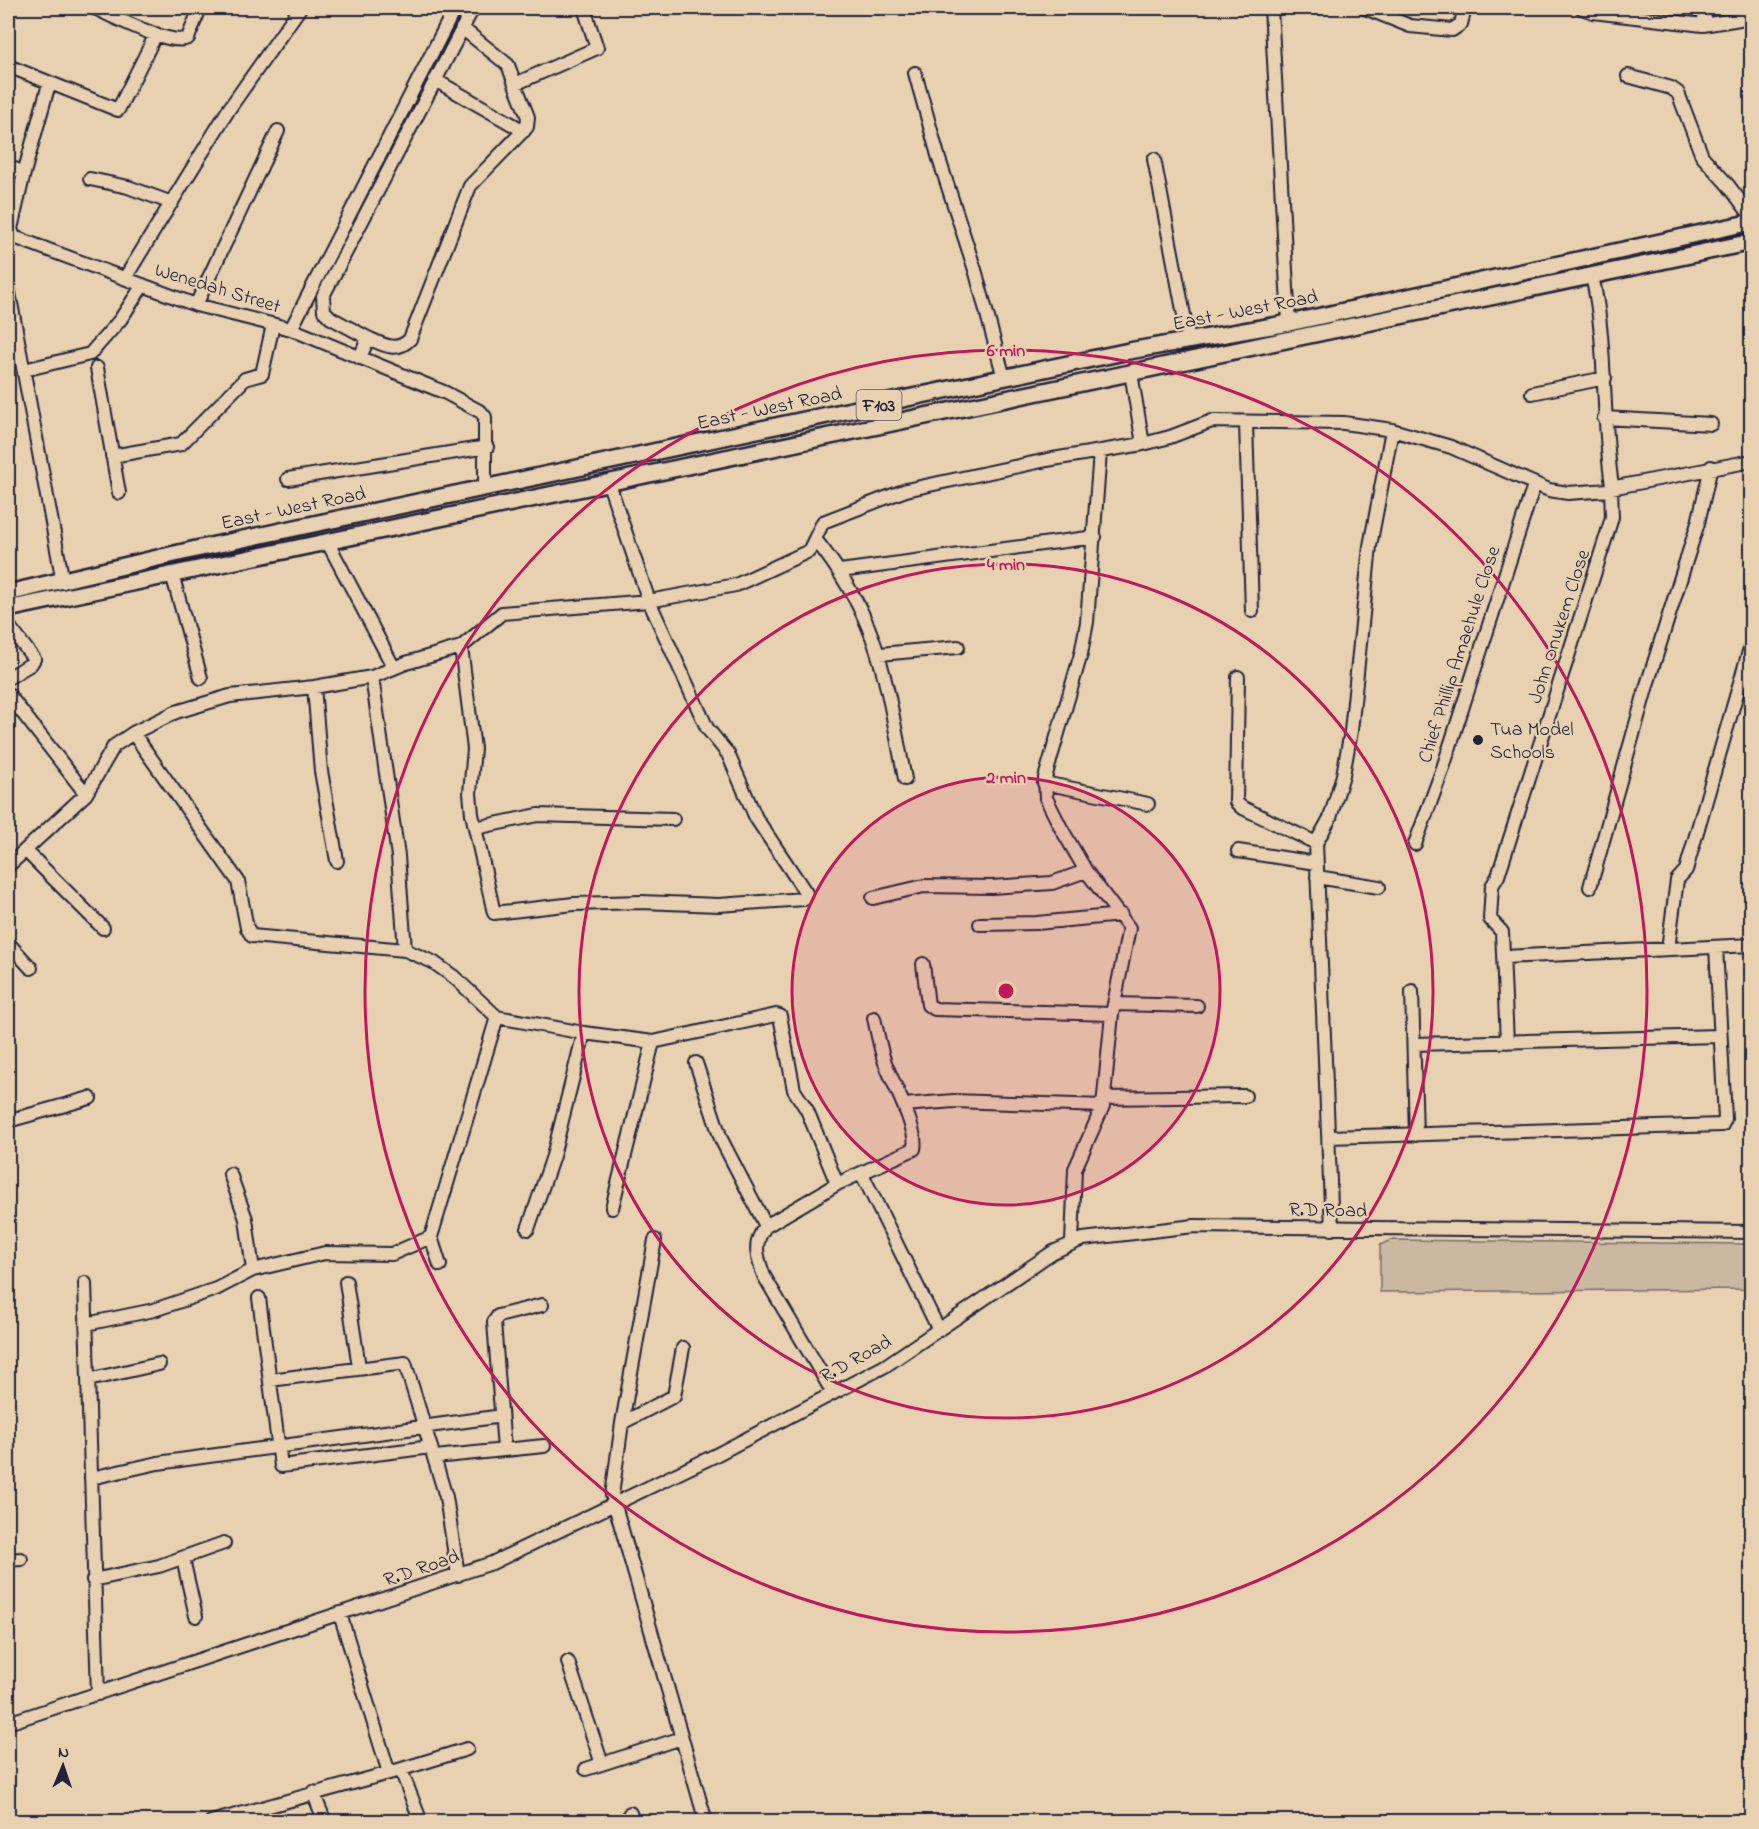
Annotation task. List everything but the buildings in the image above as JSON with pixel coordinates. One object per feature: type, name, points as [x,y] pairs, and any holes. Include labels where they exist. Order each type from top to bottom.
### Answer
[{"type":"main road","name":"East - West Road","points":[[8,593],[63,582],[196,549],[1004,378],[1289,323],[1752,222]]},
{"type":"main road","name":"East - West Road","points":[[8,609],[1752,242]]},
{"type":"main road","points":[[771,429],[776,449]]},
{"type":"street","points":[[94,8],[156,34],[184,40],[188,38],[200,8]]},
{"type":"street","points":[[125,279],[229,109],[300,8]]},
{"type":"street","points":[[291,329],[455,8]]},
{"type":"street","points":[[462,28],[508,65],[528,117],[524,131],[470,186],[410,339],[404,345],[394,348],[368,338],[331,318],[324,310],[323,296],[472,8]]},
{"type":"street","points":[[515,84],[596,50],[598,46],[584,8]]},
{"type":"street","points":[[1271,8],[1289,323]]},
{"type":"street","points":[[1365,8],[1410,26],[1452,30],[1461,24],[1465,8]]},
{"type":"street","points":[[1582,8],[1593,12],[1654,13],[1703,25],[1752,17]]},
{"type":"street","points":[[1703,25],[1706,8]]},
{"type":"street","points":[[8,66],[118,110],[156,34]]},
{"type":"street","points":[[915,73],[939,159],[976,273],[1004,378]]},
{"type":"street","points":[[1628,76],[1671,88],[1678,93],[1702,156],[1728,184],[1752,217]]},
{"type":"street","points":[[435,80],[524,131]]},
{"type":"street","name":"Wenedah Street","points":[[49,84],[11,229],[14,237],[196,305],[291,329],[446,393],[482,412],[487,423],[485,488]]},
{"type":"street","points":[[196,305],[278,131]]},
{"type":"street","points":[[1154,159],[1189,341]]},
{"type":"street","points":[[8,166],[24,173]]},
{"type":"street","points":[[90,179],[128,187],[172,203]]},
{"type":"street","name":"John Onukem Close","points":[[1504,957],[1502,932],[1490,919],[1492,886],[1498,876],[1612,517],[1604,418],[1605,378],[1592,276]]},
{"type":"street","points":[[24,370],[90,354],[120,320],[143,285]]},
{"type":"street","points":[[8,287],[63,582]]},
{"type":"street","points":[[112,456],[173,447],[188,439],[245,380],[262,374],[273,325]]},
{"type":"street","points":[[360,358],[368,338]]},
{"type":"street","points":[[97,368],[119,494]]},
{"type":"street","points":[[1131,373],[1143,444]]},
{"type":"street","points":[[1532,393],[1605,378]]},
{"type":"street","points":[[1604,418],[1711,424]]},
{"type":"street","points":[[9,862],[86,794],[109,752],[133,733],[176,712],[204,702],[240,695],[314,687],[372,677],[460,647],[502,613],[649,601],[744,582],[809,551],[823,522],[906,490],[1047,460],[1170,438],[1204,422],[1323,422],[1392,430],[1451,447],[1534,485],[1568,493],[1611,488],[1711,467],[1752,461]]},
{"type":"street","points":[[1246,423],[1252,611]]},
{"type":"street","points":[[1332,1229],[1316,843],[1334,807],[1343,775],[1351,731],[1370,546],[1392,430]]},
{"type":"street","points":[[288,479],[487,447]]},
{"type":"street","points":[[1072,1242],[1075,1169],[1104,1102],[1113,1009],[1129,937],[1127,923],[1086,871],[1046,798],[1044,783],[1083,645],[1095,537],[1100,452]]},
{"type":"street","points":[[1590,887],[1647,685],[1698,523],[1711,467]]},
{"type":"street","points":[[460,647],[474,748],[470,793],[475,828],[494,913],[574,904],[641,902],[718,904],[804,899],[806,893],[756,818],[728,754],[707,728],[649,601],[609,483]]},
{"type":"street","name":"Chief Phillip Amaehule Close","points":[[1417,839],[1534,485]]},
{"type":"street","points":[[840,571],[1095,537]]},
{"type":"street","points":[[815,539],[840,571],[862,609],[880,654],[905,779]]},
{"type":"street","points":[[327,542],[394,668]]},
{"type":"street","points":[[172,574],[201,678]]},
{"type":"street","points":[[8,625],[34,659],[31,664],[8,678]]},
{"type":"street","points":[[1668,949],[1677,880],[1686,870],[1752,641]]},
{"type":"street","points":[[880,654],[958,648]]},
{"type":"street","points":[[372,677],[398,855],[405,950]]},
{"type":"street","points":[[1238,677],[1236,802],[1316,843]]},
{"type":"street","points":[[314,687],[321,771],[337,861]]},
{"type":"street","points":[[8,694],[86,794]]},
{"type":"street","points":[[133,733],[238,881],[250,934],[405,950],[433,962],[454,977],[497,1017],[584,1033],[653,1042],[780,1016],[794,1090],[807,1110],[837,1184]]},
{"type":"street","points":[[1044,783],[1148,804]]},
{"type":"street","points":[[475,828],[538,815],[673,819]]},
{"type":"street","points":[[25,850],[104,928]]},
{"type":"street","points":[[1238,851],[1316,863]]},
{"type":"street","points":[[873,898],[924,886],[992,887],[1052,883],[1086,871]]},
{"type":"street","points":[[1317,877],[1379,887]]},
{"type":"street","points":[[980,924],[1037,923],[1121,915]]},
{"type":"street","points":[[8,943],[31,968]]},
{"type":"street","points":[[1507,1042],[1504,957],[1752,945]]},
{"type":"street","points":[[1329,1137],[1717,1128],[1725,1119],[1716,947]]},
{"type":"street","points":[[923,964],[928,1005],[935,1010],[1197,1006]]},
{"type":"street","points":[[1412,990],[1416,1135]]},
{"type":"street","points":[[440,1265],[431,1237],[497,1017]]},
{"type":"street","points":[[833,1393],[764,1276],[756,1256],[756,1247],[758,1236],[766,1226],[837,1184],[914,1149],[915,1140],[904,1105],[884,1059],[874,1018]]},
{"type":"street","points":[[528,1229],[553,1156],[584,1033]]},
{"type":"street","points":[[1414,1044],[1719,1036]]},
{"type":"street","points":[[612,1208],[653,1042]]},
{"type":"street","points":[[696,1063],[725,1147],[766,1226]]},
{"type":"street","points":[[904,1105],[954,1101],[1104,1102],[1245,1096]]},
{"type":"street","points":[[8,1121],[90,1098]]},
{"type":"street","points":[[230,1174],[246,1219],[253,1270]]},
{"type":"street","points":[[862,1174],[939,1330]]},
{"type":"street","name":"R.D Road","points":[[8,1723],[492,1563],[614,1506],[885,1366],[990,1294],[1072,1242],[1194,1226],[1752,1232]]},
{"type":"street","points":[[86,1324],[154,1310],[216,1289],[253,1270],[325,1253],[392,1254],[431,1237]]},
{"type":"street","points":[[655,1240],[613,1481],[614,1506],[706,1821]]},
{"type":"street","points":[[346,1282],[359,1367]]},
{"type":"street","points":[[85,1283],[98,1694]]},
{"type":"street","points":[[259,1298],[280,1463],[284,1467],[433,1452],[544,1446]]},
{"type":"street","points":[[504,1449],[494,1322],[498,1316],[542,1305]]},
{"type":"street","points":[[622,1423],[674,1396],[683,1348]]},
{"type":"street","points":[[270,1380],[405,1363],[446,1497],[458,1575]]},
{"type":"street","points":[[88,1380],[159,1364]]},
{"type":"street","points":[[92,1478],[158,1463],[495,1417]]},
{"type":"street","points":[[93,1580],[183,1559],[224,1543]]},
{"type":"street","points":[[8,1560],[21,1559]]},
{"type":"street","points":[[183,1559],[196,1616]]},
{"type":"street","points":[[340,1614],[389,1773]]},
{"type":"street","points":[[568,1662],[602,1764]]},
{"type":"street","points":[[586,1769],[682,1738]]},
{"type":"street","points":[[211,1821],[241,1818],[313,1792],[401,1770],[467,1749]]},
{"type":"street","points":[[401,1770],[421,1821]]},
{"type":"street","points":[[313,1792],[326,1821]]},
{"type":"shaded area","points":[[1391,1240],[1751,1244],[1751,1289],[1380,1292],[1380,1245]]},
{"type":"place","name":"Tua Model Schools","points":[[1478,740]]}]
